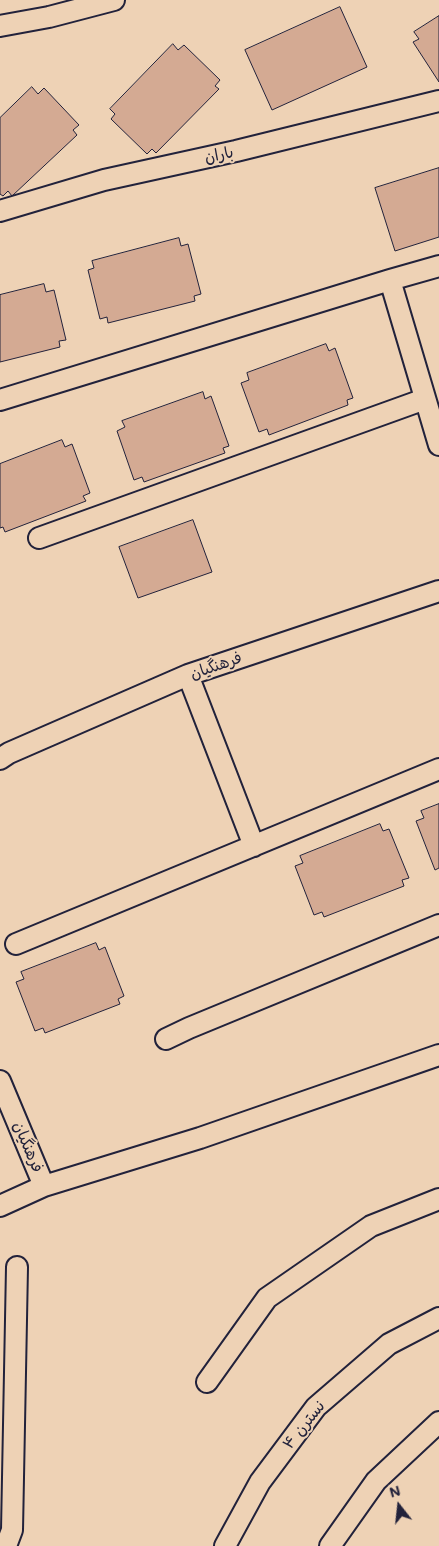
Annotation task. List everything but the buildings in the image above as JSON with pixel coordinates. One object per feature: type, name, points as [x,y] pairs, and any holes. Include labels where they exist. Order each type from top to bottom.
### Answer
[{"type":"street","points":[[0,26],[47,8],[114,0]]},
{"type":"street","name":"باران","points":[[0,211],[104,180],[236,151],[439,101]]},
{"type":"street","points":[[0,400],[439,266]]},
{"type":"street","points":[[390,280],[425,399],[435,419],[439,445]]},
{"type":"street","points":[[40,538],[425,399]]},
{"type":"street","name":"فرهنگیان","points":[[0,759],[9,753],[188,675],[439,591]]},
{"type":"street","points":[[188,675],[254,846]]},
{"type":"street","points":[[16,944],[439,769]]},
{"type":"street","points":[[166,1039],[198,1024],[439,925]]},
{"type":"street","points":[[0,1206],[44,1186],[200,1138],[439,1055]]},
{"type":"street","name":"فرهنگیان","points":[[0,1081],[44,1186]]},
{"type":"street","points":[[207,1382],[267,1298],[370,1226],[439,1199]]},
{"type":"street","points":[[6,1546],[12,1530],[17,1267]]},
{"type":"street","name":"نسترن ۴","points":[[224,1546],[260,1482],[316,1407],[389,1344],[439,1318]]},
{"type":"street","points":[[330,1546],[376,1481],[439,1422]]}]
